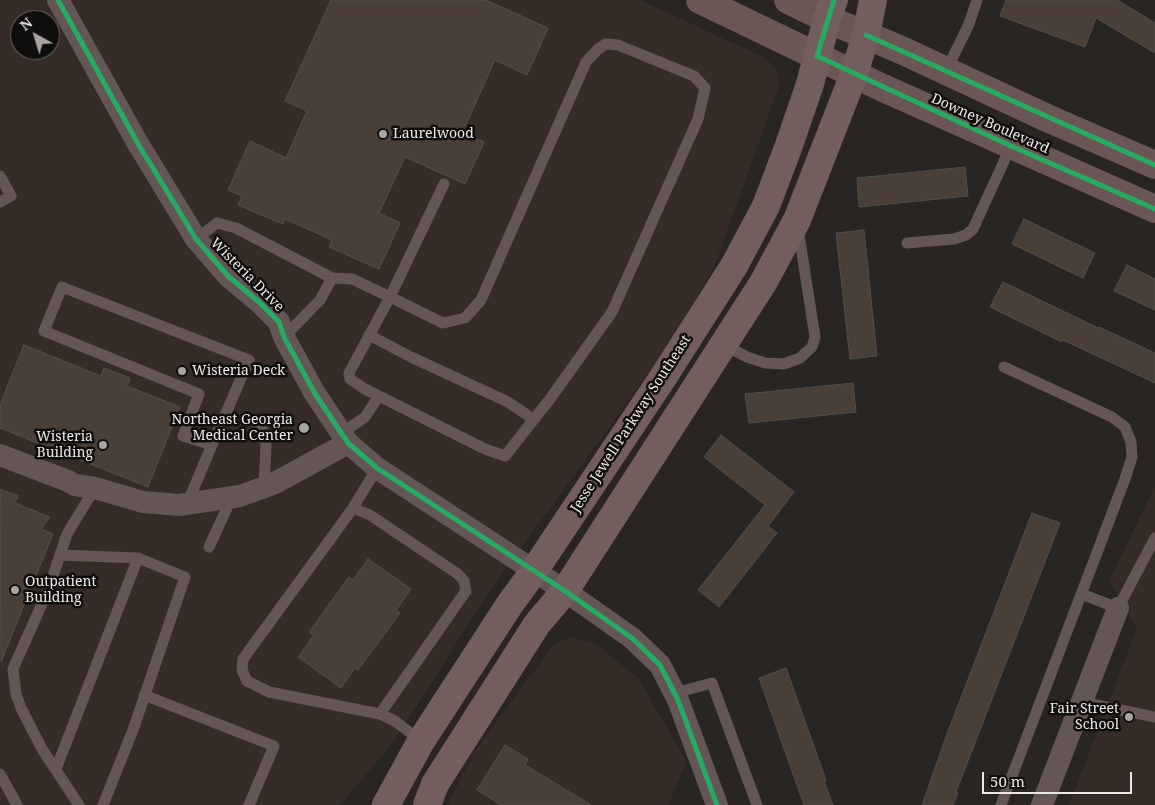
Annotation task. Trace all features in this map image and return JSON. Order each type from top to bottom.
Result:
[{"type":"main road","name":"Downey Boulevard","points":[[700,0],[854,74],[1155,209]]},
{"type":"main road","name":"Downey Boulevard","points":[[788,0],[830,10],[866,34],[1155,166]]},
{"type":"main road","points":[[427,805],[435,784],[537,624],[565,591],[763,283],[797,220],[854,74],[866,34],[872,0]]},
{"type":"main road","name":"Jesse Jewell Parkway Southeast","points":[[386,805],[421,741],[510,604],[664,376],[734,266],[766,206],[788,148],[810,84],[830,10]]},
{"type":"street","name":"Wisteria Drive","points":[[58,0],[137,142],[196,239],[228,276],[259,302],[278,322],[284,337],[314,392],[345,438],[377,468],[565,591],[632,638],[660,665],[675,693],[717,805]]},
{"type":"street","points":[[0,455],[75,485],[95,488],[143,502],[180,505],[232,497],[264,487],[345,438]]},
{"type":"street","points":[[1042,805],[1118,608]]},
{"type":"lane","points":[[946,71],[969,24],[977,0]]},
{"type":"lane","points":[[196,239],[217,223],[236,228],[332,278],[352,279],[390,297],[443,323],[465,318],[482,300],[586,62],[598,49],[606,44],[618,45],[694,76],[704,88],[698,119],[612,312],[550,399],[505,456],[379,396],[350,379],[349,373],[390,297],[444,184]]},
{"type":"lane","points":[[907,242],[954,238],[966,235],[973,229],[1012,146]]},
{"type":"lane","points":[[0,176],[11,196],[0,202]]},
{"type":"lane","points":[[724,345],[746,357],[764,363],[784,364],[800,358],[812,347],[815,337],[797,220]]},
{"type":"lane","points":[[284,337],[320,300],[332,278]]},
{"type":"lane","points":[[187,504],[249,360],[62,286],[44,332],[200,394],[183,436],[212,445]]},
{"type":"lane","points":[[369,334],[411,357],[508,402],[533,419]]},
{"type":"lane","points":[[1001,805],[1132,457],[1131,442],[1125,427],[1112,417],[1004,367]]},
{"type":"lane","points":[[345,438],[365,417],[379,396]]},
{"type":"lane","points":[[256,422],[262,427],[266,446],[264,487]]},
{"type":"lane","points":[[377,468],[353,508],[243,659],[242,670],[247,681],[269,692],[380,714],[395,721],[421,741]]},
{"type":"lane","points":[[79,805],[42,749],[21,708],[16,694],[13,669],[46,597],[67,534],[95,488]]},
{"type":"lane","points":[[209,547],[232,497]]},
{"type":"lane","points":[[353,508],[370,515],[458,574],[464,581],[466,591],[380,714]]},
{"type":"lane","points":[[1081,594],[1118,608],[1155,538]]},
{"type":"lane","points":[[60,555],[138,558],[185,577],[103,805]]},
{"type":"lane","points":[[56,769],[138,558]]},
{"type":"lane","points":[[675,693],[712,683],[758,805]]},
{"type":"lane","points":[[144,695],[274,746],[249,805]]},
{"type":"lane","points":[[1082,702],[1155,717]]},
{"type":"lane","points":[[0,774],[16,805]]},
{"type":"shaded area","name":"Northeast Georgia Medical Center","points":[[0,0],[640,0],[761,56],[776,67],[779,86],[715,265],[670,344],[491,589],[393,743],[340,805],[0,805]]},
{"type":"shaded area","name":"Fair Street School","points":[[1155,487],[1155,805],[1069,805],[1137,628],[1109,580]]},
{"type":"shaded area","points":[[571,637],[596,644],[639,679],[686,761],[669,805],[448,805],[474,752],[554,644]]},
{"type":"building","name":"Laurelwood","points":[[331,0],[486,0],[548,28],[527,75],[495,60],[462,133],[484,142],[465,184],[405,157],[379,213],[400,223],[379,269],[329,247],[332,240],[285,219],[283,224],[238,205],[242,196],[228,190],[250,141],[286,158],[307,111],[285,101]]},
{"type":"building","points":[[1006,0],[1117,0],[1155,23],[1155,53],[1096,18],[1085,47],[1000,16]]},
{"type":"building","points":[[965,167],[968,196],[859,207],[857,178]]},
{"type":"building","points":[[1024,219],[1095,253],[1083,278],[1012,244]]},
{"type":"building","points":[[864,230],[877,356],[850,359],[836,233]]},
{"type":"building","points":[[1127,265],[1155,279],[1155,310],[1114,291]]},
{"type":"building","points":[[1003,282],[1155,353],[1155,383],[1063,340],[1062,342],[990,307]]},
{"type":"building","name":"Wisteria Building","points":[[24,345],[101,376],[104,368],[130,378],[127,386],[180,407],[148,487],[0,428],[0,405]]},
{"type":"building","points":[[853,383],[856,412],[749,423],[745,394]]},
{"type":"building","points":[[721,435],[794,492],[768,526],[777,533],[719,607],[698,590],[765,505],[704,457]]},
{"type":"building","name":"Outpatient Building","points":[[0,489],[18,496],[15,503],[50,517],[41,529],[53,534],[1,662]]},
{"type":"building","points":[[1032,513],[1060,523],[956,792],[958,793],[953,805],[922,805],[947,734]]},
{"type":"building","points":[[368,559],[411,589],[396,610],[400,613],[358,670],[355,668],[341,688],[298,657],[314,635],[309,632],[349,577],[353,580]]},
{"type":"building","points":[[786,668],[833,805],[804,805],[759,678]]},
{"type":"building","points":[[505,745],[528,759],[525,765],[591,805],[501,805],[477,790]]},
{"type":"cycle path","points":[[58,0],[137,142],[196,239],[228,276],[279,322],[284,337],[314,392],[348,443],[377,468],[565,591],[632,638],[660,665],[678,700],[717,805]]},
{"type":"cycle path","points":[[834,0],[817,56],[1011,146],[1155,209]]},
{"type":"cycle path","points":[[866,35],[1155,165]]},
{"type":"place","name":"Laurelwood","points":[[383,134]]},
{"type":"place","name":"Wisteria Deck","points":[[182,371]]},
{"type":"place","name":"Northeast Georgia Medical Center","points":[[304,428]]},
{"type":"place","name":"Wisteria Building","points":[[103,445]]},
{"type":"place","name":"Outpatient Building","points":[[15,590]]},
{"type":"place","name":"Fair Street School","points":[[1129,717]]}]
